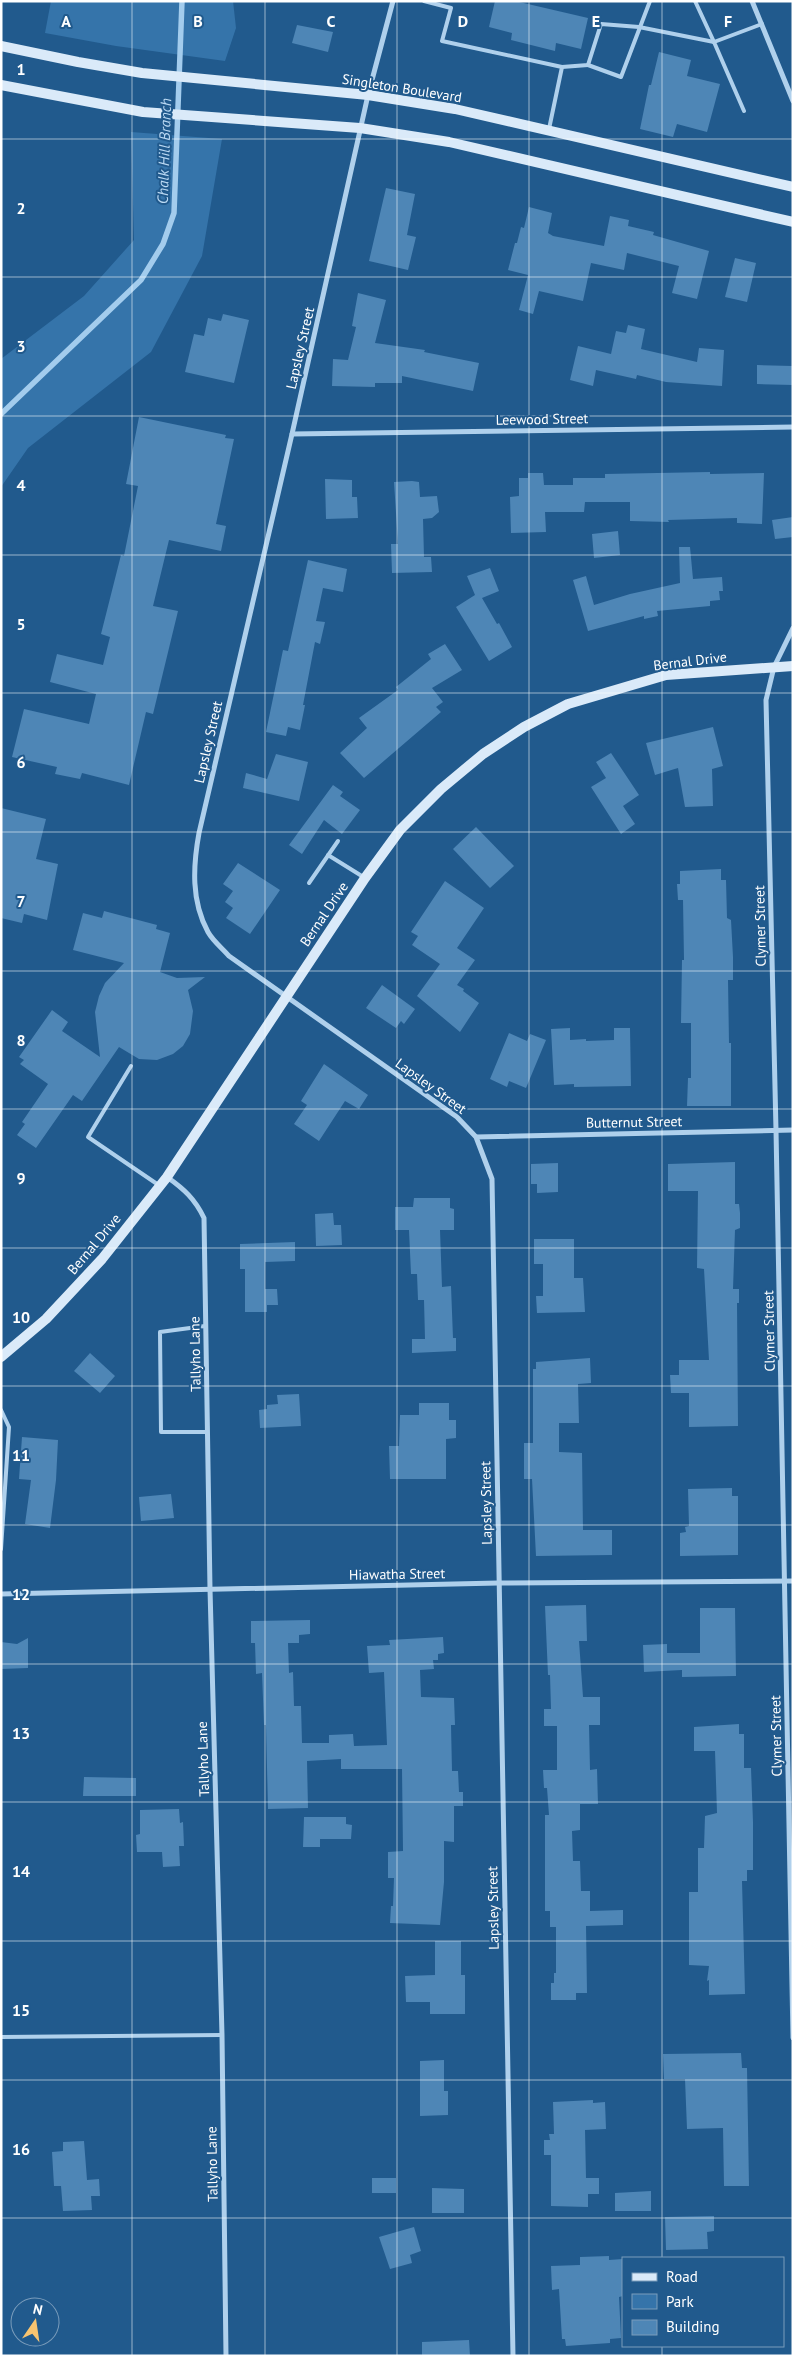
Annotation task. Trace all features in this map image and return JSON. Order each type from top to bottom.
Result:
[{"type":"main road","name":"Singleton Boulevard","points":[[1,46],[142,73],[368,95],[455,109],[793,187]]},
{"type":"main road","points":[[1,85],[143,112],[215,119],[360,128],[449,142],[793,222]]},
{"type":"main road","name":"Bernal Drive","points":[[1,1357],[52,1313],[102,1259],[167,1177],[365,878],[400,830],[441,789],[483,754],[533,722],[568,704],[666,676],[793,666]]},
{"type":"street","name":"Lapsley Street","points":[[393,1],[360,128],[292,434],[194,858],[194,883],[198,910],[208,933],[228,956],[456,1117],[476,1137],[492,1179],[513,2356]]},
{"type":"street","points":[[752,1],[793,101]]},
{"type":"street","name":"Leewood Street","points":[[292,434],[793,427]]},
{"type":"street","name":"Clymer Street","points":[[793,628],[774,667],[766,700],[793,2038]]},
{"type":"street","name":"Butternut Street","points":[[476,1137],[793,1130]]},
{"type":"street","name":"Tallyho Lane","points":[[167,1177],[185,1190],[196,1202],[204,1218],[210,1589],[222,2035],[226,2356]]},
{"type":"street","name":"Hiawatha Street","points":[[1,1594],[498,1583],[793,1581]]},
{"type":"lane","points":[[424,1],[451,8],[442,41],[562,67],[588,65],[621,77],[650,1]]},
{"type":"lane","points":[[695,1],[744,111]]},
{"type":"lane","points":[[588,65],[601,24],[639,27],[714,42],[762,24]]},
{"type":"lane","points":[[549,131],[562,67]]},
{"type":"lane","points":[[309,883],[338,841]]},
{"type":"lane","points":[[328,855],[365,878]]},
{"type":"lane","points":[[131,1066],[88,1137],[160,1186]]},
{"type":"lane","points":[[205,1326],[160,1332],[161,1432],[207,1432]]},
{"type":"lane","points":[[1,1410],[9,1427],[1,1549]]},
{"type":"lane","points":[[1,2037],[222,2035]]},
{"type":"green space","points":[[51,1],[233,1],[236,28],[225,61],[116,46],[45,33]]},
{"type":"green space","points":[[131,132],[222,139],[202,256],[151,352],[28,448],[1,487],[1,359],[84,296],[134,240]]},
{"type":"building","points":[[495,1],[515,1],[588,18],[581,49],[556,43],[555,51],[511,40],[512,33],[489,27]]},
{"type":"building","points":[[297,25],[333,32],[328,52],[292,43]]},
{"type":"building","points":[[659,52],[691,60],[687,76],[720,84],[707,132],[677,124],[673,137],[640,129],[649,85],[651,85]]},
{"type":"building","points":[[386,188],[415,194],[407,235],[416,237],[408,270],[369,261]]},
{"type":"building","points":[[529,207],[552,213],[548,233],[553,236],[604,246],[610,216],[629,220],[628,226],[654,232],[653,235],[709,251],[697,299],[672,293],[679,266],[627,253],[624,270],[591,263],[583,301],[539,291],[533,314],[519,310],[528,275],[508,270],[521,227],[524,228]]},
{"type":"building","points":[[735,258],[756,263],[747,302],[725,297]]},
{"type":"building","points":[[358,293],[386,300],[375,343],[425,350],[424,352],[479,363],[473,391],[402,376],[402,383],[375,383],[375,387],[332,386],[333,359],[348,360],[356,327],[352,326]]},
{"type":"building","points":[[223,314],[249,320],[234,383],[185,372],[194,334],[204,336],[208,318],[221,321]]},
{"type":"building","points":[[628,325],[645,329],[641,349],[697,362],[699,348],[724,350],[722,386],[666,382],[637,375],[636,379],[596,370],[593,386],[570,380],[578,346],[611,354],[616,331],[626,333]]},
{"type":"building","points":[[757,365],[793,366],[793,385],[757,384]]},
{"type":"building","points":[[139,417],[226,435],[225,438],[234,439],[216,524],[226,526],[221,551],[169,540],[153,606],[178,611],[153,714],[146,712],[129,785],[82,773],[80,779],[55,774],[57,767],[12,757],[24,709],[89,724],[96,694],[50,682],[57,654],[103,665],[110,637],[101,634],[121,555],[124,556],[138,486],[126,484]]},
{"type":"building","points":[[710,472],[710,474],[764,473],[762,524],[737,523],[737,518],[668,520],[669,522],[630,521],[630,502],[585,502],[584,512],[545,512],[546,532],[511,533],[510,497],[519,496],[519,478],[528,478],[528,473],[543,473],[544,485],[573,485],[573,478],[605,478],[605,474]]},
{"type":"building","points":[[325,479],[352,480],[352,497],[357,497],[358,518],[326,519]]},
{"type":"building","points":[[394,482],[419,482],[420,497],[437,496],[439,512],[432,518],[423,519],[424,557],[431,557],[432,572],[392,573],[391,544],[398,544]]},
{"type":"building","points":[[793,517],[793,537],[775,539],[772,520]]},
{"type":"building","points":[[618,531],[620,555],[594,558],[592,534]]},
{"type":"building","points":[[679,547],[690,547],[693,579],[722,577],[723,591],[719,591],[720,600],[710,601],[710,606],[657,611],[658,616],[644,619],[644,616],[588,631],[573,580],[586,576],[594,605],[630,594],[680,583]]},
{"type":"building","points":[[308,560],[347,569],[343,592],[323,588],[316,621],[325,622],[320,644],[315,642],[300,730],[288,727],[286,736],[266,732],[283,650],[288,651]]},
{"type":"building","points":[[490,568],[499,591],[482,598],[512,647],[489,661],[456,607],[475,595],[467,576]]},
{"type":"building","points":[[445,644],[462,670],[432,688],[443,702],[436,707],[441,712],[364,778],[340,753],[367,728],[359,718],[398,690],[396,687],[431,659],[428,654]]},
{"type":"building","points":[[713,727],[723,766],[712,769],[713,806],[685,807],[678,768],[655,775],[646,743]]},
{"type":"building","points":[[611,753],[639,795],[623,806],[635,824],[621,834],[591,787],[606,778],[596,762]]},
{"type":"building","points":[[276,754],[308,762],[299,801],[243,788],[246,773],[267,779]]},
{"type":"building","points":[[333,785],[343,792],[340,796],[360,810],[342,834],[324,820],[302,854],[289,845]]},
{"type":"building","points":[[1,808],[46,819],[36,859],[58,864],[47,920],[24,914],[22,923],[1,918]]},
{"type":"building","points":[[476,827],[514,866],[490,888],[453,849]]},
{"type":"building","points":[[238,863],[280,890],[250,934],[226,918],[233,908],[225,902],[233,891],[223,884]]},
{"type":"building","points":[[721,869],[721,880],[726,880],[727,918],[731,920],[733,957],[733,980],[728,980],[731,1106],[687,1106],[688,1078],[691,1078],[691,1023],[681,1023],[682,960],[684,960],[683,900],[678,900],[677,884],[680,884],[680,871]]},
{"type":"building","points":[[445,881],[484,908],[457,948],[475,960],[457,985],[479,1003],[460,1032],[417,996],[440,964],[412,945],[418,936],[411,932]]},
{"type":"building","points":[[104,911],[157,925],[156,929],[170,933],[160,972],[177,978],[205,977],[188,990],[193,1011],[190,1034],[183,1046],[173,1054],[157,1060],[139,1059],[119,1047],[82,1101],[73,1095],[36,1148],[17,1135],[25,1124],[22,1122],[48,1084],[20,1064],[24,1060],[19,1057],[52,1010],[68,1022],[62,1031],[100,1057],[95,1012],[99,996],[105,983],[124,963],[73,950],[83,913],[102,918]]},
{"type":"building","points":[[382,985],[415,1009],[404,1024],[401,1021],[396,1028],[366,1008]]},
{"type":"building","points":[[570,1028],[570,1040],[586,1039],[586,1041],[614,1040],[614,1028],[630,1028],[631,1086],[574,1087],[574,1084],[554,1085],[551,1029]]},
{"type":"building","points":[[509,1033],[527,1041],[530,1034],[546,1040],[526,1088],[509,1081],[507,1087],[490,1079]]},
{"type":"building","points":[[324,1064],[368,1095],[359,1109],[345,1101],[319,1141],[294,1124],[307,1105],[301,1101]]},
{"type":"building","points":[[735,1162],[735,1204],[739,1204],[740,1213],[740,1228],[735,1230],[733,1289],[739,1289],[739,1303],[737,1303],[738,1426],[689,1427],[689,1393],[671,1393],[670,1375],[679,1375],[679,1360],[709,1360],[704,1269],[697,1268],[698,1191],[668,1191],[668,1164]]},
{"type":"building","points":[[558,1163],[558,1192],[537,1193],[537,1184],[531,1184],[531,1164]]},
{"type":"building","points":[[414,1198],[450,1198],[450,1208],[454,1209],[454,1230],[440,1230],[442,1287],[451,1286],[453,1338],[456,1338],[456,1351],[412,1353],[412,1339],[425,1339],[424,1300],[418,1300],[417,1274],[411,1274],[409,1230],[395,1230],[395,1207],[413,1207]]},
{"type":"building","points":[[333,1213],[334,1225],[341,1225],[342,1245],[316,1246],[315,1214]]},
{"type":"building","points":[[534,1239],[574,1239],[574,1278],[583,1278],[585,1312],[537,1313],[536,1296],[543,1296],[543,1264],[534,1264]]},
{"type":"building","points":[[295,1242],[295,1261],[265,1262],[265,1289],[277,1289],[278,1305],[267,1305],[267,1312],[245,1312],[245,1269],[240,1269],[240,1244]]},
{"type":"building","points":[[90,1353],[115,1376],[100,1393],[74,1371]]},
{"type":"building","points":[[590,1358],[591,1383],[578,1384],[579,1423],[559,1423],[559,1452],[582,1453],[583,1530],[612,1530],[612,1555],[536,1556],[532,1479],[524,1479],[524,1443],[533,1443],[533,1369],[536,1369],[536,1362]]},
{"type":"building","points":[[299,1394],[301,1426],[260,1428],[259,1410],[267,1409],[267,1405],[278,1404],[277,1395]]},
{"type":"building","points":[[419,1403],[449,1403],[449,1420],[456,1420],[456,1438],[446,1439],[446,1479],[390,1479],[389,1446],[399,1446],[400,1415],[419,1415]]},
{"type":"building","points":[[22,1437],[58,1440],[56,1480],[50,1528],[25,1524],[31,1480],[19,1479]]},
{"type":"building","points":[[732,1488],[732,1496],[738,1496],[738,1555],[680,1556],[680,1533],[686,1532],[685,1527],[689,1526],[688,1489]]},
{"type":"building","points":[[171,1494],[174,1518],[141,1521],[139,1497]]},
{"type":"building","points":[[586,1605],[587,1641],[579,1641],[583,1697],[600,1697],[600,1725],[589,1725],[590,1770],[597,1769],[598,1804],[580,1804],[580,1830],[572,1831],[573,1861],[580,1861],[581,1891],[590,1891],[590,1911],[623,1910],[623,1925],[586,1926],[587,1993],[576,1993],[576,2000],[551,2000],[551,1983],[554,1983],[554,1973],[556,1973],[556,1927],[550,1927],[550,1911],[545,1911],[545,1815],[549,1815],[547,1788],[544,1788],[543,1770],[557,1770],[557,1726],[544,1726],[544,1709],[551,1709],[545,1606]]},
{"type":"building","points":[[700,1608],[735,1608],[736,1676],[682,1677],[682,1670],[644,1672],[643,1645],[667,1644],[667,1653],[700,1653]]},
{"type":"building","points":[[310,1620],[310,1634],[299,1635],[299,1643],[288,1643],[289,1673],[293,1672],[294,1706],[301,1706],[302,1743],[329,1743],[329,1735],[353,1734],[354,1746],[387,1745],[384,1672],[369,1673],[367,1646],[390,1645],[389,1640],[443,1637],[444,1653],[438,1654],[438,1660],[433,1660],[434,1669],[420,1670],[421,1697],[454,1698],[455,1725],[451,1725],[452,1771],[458,1771],[459,1792],[463,1792],[463,1806],[454,1806],[454,1842],[444,1841],[444,1882],[440,1925],[390,1923],[394,1878],[388,1878],[388,1852],[403,1851],[402,1769],[341,1769],[341,1759],[307,1761],[308,1808],[268,1809],[266,1725],[264,1725],[262,1673],[256,1674],[255,1643],[251,1643],[251,1621]]},
{"type":"building","points":[[28,1638],[28,1668],[1,1669],[1,1642],[17,1644]]},
{"type":"building","points":[[739,1724],[739,1734],[744,1734],[744,1768],[751,1768],[753,1822],[753,1870],[747,1870],[747,1881],[742,1881],[745,1994],[709,1995],[709,1980],[707,1981],[709,1966],[689,1965],[689,1892],[698,1892],[698,1848],[704,1848],[705,1816],[717,1813],[715,1751],[694,1751],[694,1727]]},
{"type":"building","points":[[84,1777],[136,1778],[136,1796],[83,1796]]},
{"type":"building","points":[[179,1809],[180,1823],[183,1822],[184,1846],[179,1846],[180,1866],[163,1867],[162,1852],[137,1852],[136,1835],[140,1834],[140,1810]]},
{"type":"building","points":[[304,1817],[346,1817],[346,1824],[352,1825],[351,1839],[320,1839],[320,1847],[303,1847]]},
{"type":"building","points":[[435,1941],[461,1941],[461,1975],[465,1975],[465,2014],[430,2014],[430,2002],[406,2002],[405,1976],[435,1975]]},
{"type":"building","points":[[741,2053],[742,2068],[747,2068],[749,2186],[724,2186],[723,2128],[687,2129],[685,2079],[664,2079],[663,2054]]},
{"type":"building","points":[[444,2060],[444,2091],[448,2091],[448,2115],[420,2116],[420,2061]]},
{"type":"building","points":[[593,2100],[593,2103],[605,2102],[606,2129],[585,2130],[586,2178],[599,2178],[599,2194],[588,2194],[588,2207],[551,2206],[551,2155],[544,2155],[544,2140],[550,2140],[549,2134],[554,2134],[553,2102]]},
{"type":"building","points":[[84,2141],[87,2180],[99,2179],[100,2196],[91,2196],[92,2210],[63,2211],[61,2186],[54,2186],[52,2152],[63,2151],[63,2142]]},
{"type":"building","points":[[372,2178],[396,2178],[396,2193],[372,2193]]},
{"type":"building","points":[[432,2188],[464,2189],[464,2213],[432,2213]]},
{"type":"building","points":[[651,2191],[651,2211],[615,2211],[615,2193]]},
{"type":"building","points":[[714,2216],[714,2231],[707,2232],[708,2249],[666,2250],[665,2217]]},
{"type":"building","points":[[414,2227],[421,2251],[410,2255],[412,2263],[390,2269],[379,2237]]},
{"type":"building","points":[[609,2256],[609,2260],[622,2259],[622,2296],[619,2297],[621,2338],[610,2339],[610,2343],[566,2346],[565,2339],[562,2339],[559,2289],[552,2290],[551,2266],[580,2265],[580,2257]]},
{"type":"building","points":[[469,2340],[470,2356],[422,2356],[422,2342]]},
{"type":"waterway","name":"Chalk Hill Branch","points":[[1,414],[141,280],[163,244],[174,213],[182,1]]}]
